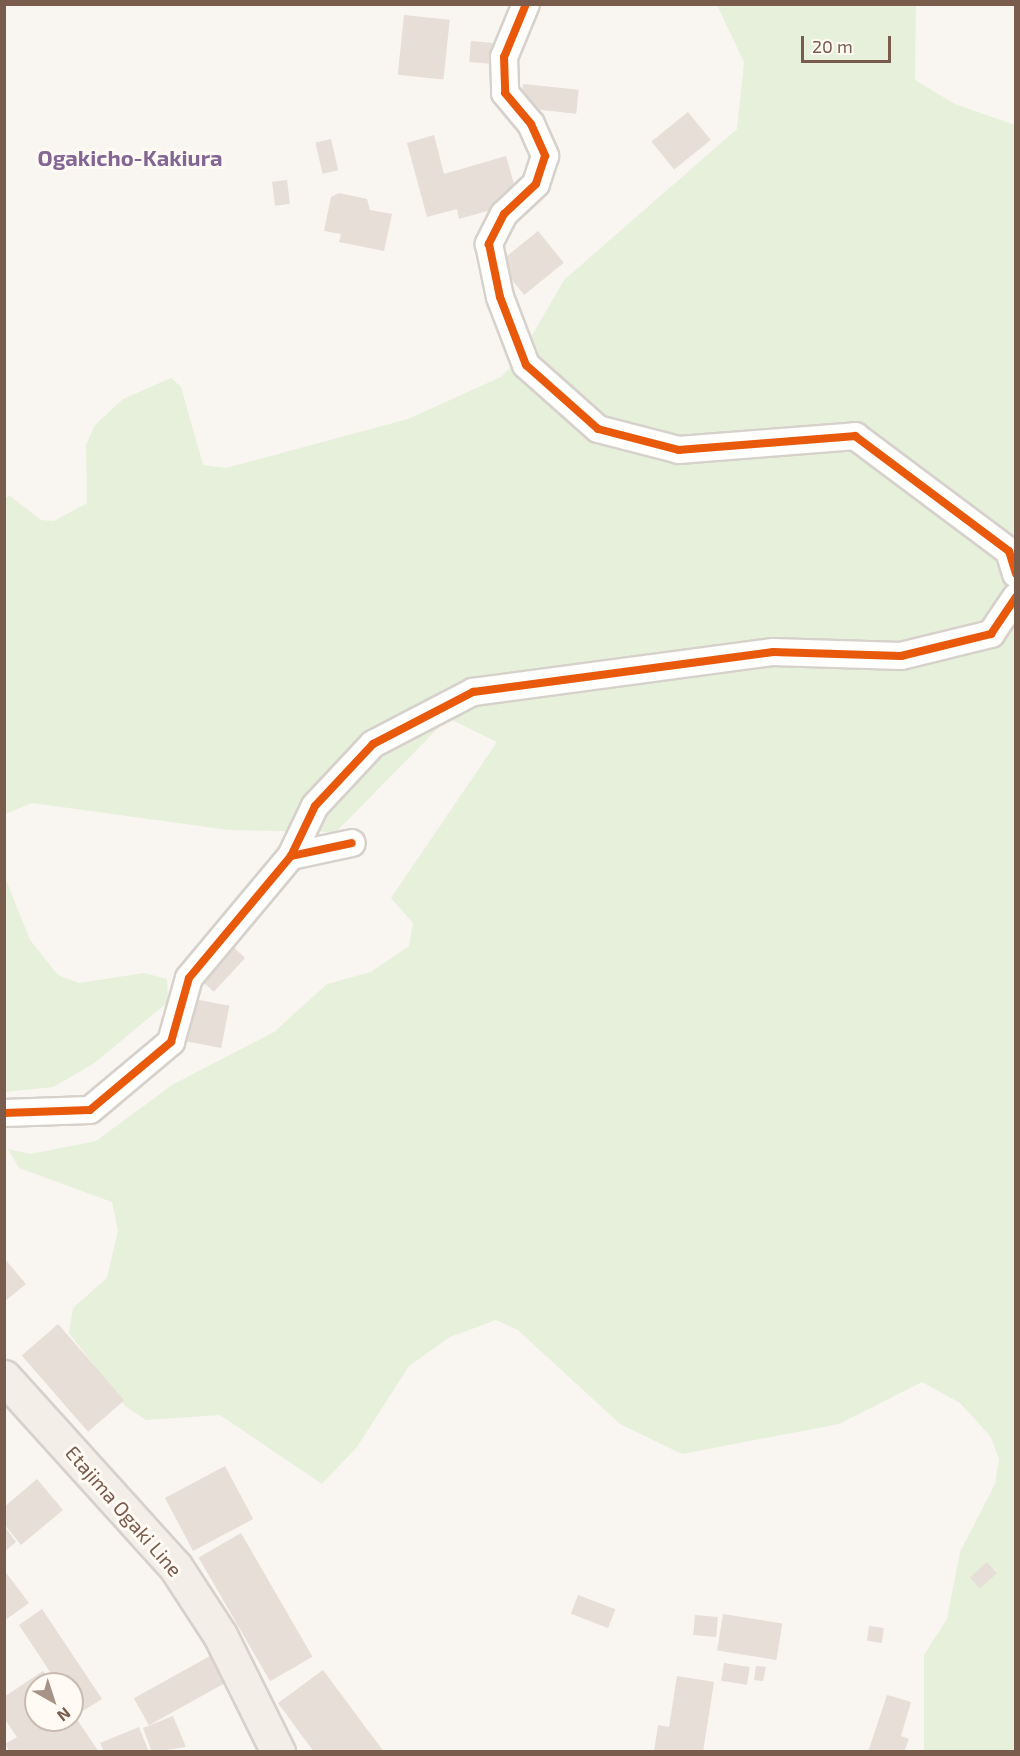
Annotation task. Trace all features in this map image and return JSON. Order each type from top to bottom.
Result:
[{"type":"main road","name":"Etajima Ogaki Line","points":[[4,1377],[175,1566],[236,1664],[278,1752]]},
{"type":"street","points":[[526,4],[504,57],[505,93],[531,124],[545,156],[536,184],[504,214],[489,244],[500,297],[526,365],[598,429],[679,450],[855,436],[1013,557]]},
{"type":"street","points":[[4,1113],[90,1110],[171,1042],[189,978],[291,856],[315,806],[373,744],[472,692],[773,652],[901,656],[991,634],[1016,597]]},
{"type":"street","points":[[291,856],[352,843]]},
{"type":"green space","points":[[717,5],[916,5],[915,80],[955,104],[1015,125],[1015,1751],[924,1751],[924,1655],[947,1619],[960,1552],[995,1484],[999,1459],[991,1437],[960,1403],[922,1382],[839,1424],[682,1454],[620,1424],[518,1330],[496,1320],[450,1337],[409,1366],[357,1447],[322,1484],[220,1415],[146,1420],[126,1407],[69,1333],[73,1308],[107,1278],[118,1230],[112,1202],[19,1168],[8,1149],[30,1154],[96,1141],[172,1085],[274,1032],[327,984],[371,972],[409,946],[413,923],[391,898],[497,742],[448,718],[336,832],[229,830],[32,803],[5,814],[5,498],[10,496],[41,520],[54,521],[87,503],[86,445],[95,425],[123,399],[171,378],[181,387],[203,465],[226,468],[408,419],[501,377],[518,360],[564,280],[737,129],[744,62]]},
{"type":"green space","points":[[4,875],[30,940],[58,975],[79,983],[144,973],[167,979],[168,1002],[93,1064],[53,1087],[5,1092]]},
{"type":"building","points":[[404,15],[450,20],[443,79],[398,75]]},
{"type":"building","points":[[471,41],[493,43],[491,64],[469,62]]},
{"type":"building","points":[[523,84],[579,90],[576,114],[520,108]]},
{"type":"building","points":[[688,112],[711,140],[674,170],[651,142]]},
{"type":"building","points":[[434,135],[444,174],[506,156],[519,202],[459,219],[457,209],[427,217],[407,143]]},
{"type":"building","points":[[331,139],[338,170],[323,174],[315,143]]},
{"type":"building","points":[[287,180],[290,204],[275,206],[272,182]]},
{"type":"building","points":[[339,193],[367,199],[370,210],[392,214],[384,251],[339,242],[341,234],[324,231],[331,197]]},
{"type":"building","points":[[538,231],[564,263],[524,295],[498,263]]},
{"type":"building","points":[[229,943],[245,958],[214,992],[198,977]]},
{"type":"building","points":[[194,999],[229,1006],[221,1048],[186,1041]]},
{"type":"building","points":[[4,1258],[26,1284],[4,1302]]},
{"type":"building","points":[[58,1324],[124,1400],[88,1432],[22,1355]]},
{"type":"building","points":[[225,1466],[253,1519],[193,1551],[165,1498]]},
{"type":"building","points":[[37,1479],[63,1510],[21,1545],[4,1524],[4,1507]]},
{"type":"building","points":[[5,1527],[16,1542],[5,1551]]},
{"type":"building","points":[[241,1533],[312,1657],[270,1681],[199,1558]]},
{"type":"building","points":[[987,1562],[997,1573],[980,1589],[970,1577]]},
{"type":"building","points":[[4,1570],[29,1603],[4,1621]]},
{"type":"building","points":[[578,1595],[615,1609],[608,1628],[571,1614]]},
{"type":"building","points":[[42,1609],[84,1672],[50,1672],[19,1625]]},
{"type":"building","points":[[723,1614],[782,1623],[776,1660],[717,1651]]},
{"type":"building","points":[[695,1615],[718,1617],[716,1637],[693,1635]]},
{"type":"building","points":[[869,1626],[884,1628],[882,1643],[867,1641]]},
{"type":"building","points":[[210,1656],[225,1683],[149,1725],[134,1698]]},
{"type":"building","points":[[724,1663],[750,1667],[747,1685],[721,1681]]},
{"type":"building","points":[[756,1666],[766,1667],[763,1681],[754,1680]]},
{"type":"building","points":[[323,1670],[384,1752],[314,1752],[278,1703]]},
{"type":"building","points":[[84,1672],[102,1699],[84,1710]]},
{"type":"building","points":[[677,1676],[714,1682],[703,1752],[654,1752],[658,1725],[669,1727]]},
{"type":"building","points":[[24,1684],[24,1732],[84,1732],[84,1730],[99,1752],[10,1752],[5,1744],[17,1737],[4,1718],[4,1697]]},
{"type":"building","points":[[887,1695],[911,1702],[901,1736],[909,1739],[904,1752],[868,1752]]},
{"type":"building","points":[[173,1716],[186,1747],[152,1752],[143,1728]]},
{"type":"building","points":[[139,1727],[149,1752],[104,1752],[100,1743]]},
{"type":"cycle path","points":[[526,4],[504,57],[505,93],[531,124],[545,156],[536,184],[504,214],[489,244],[500,297],[526,365],[598,429],[679,450],[855,436],[1009,551],[1016,574]]},
{"type":"cycle path","points":[[291,856],[315,806],[373,744],[473,692],[773,652],[901,656],[991,634],[1016,597]]},
{"type":"cycle path","points":[[4,1113],[90,1110],[171,1042],[189,978],[291,856],[352,843]]},
{"type":"district","name":"Ogakicho-Kakiura","points":[[130,158]]}]
